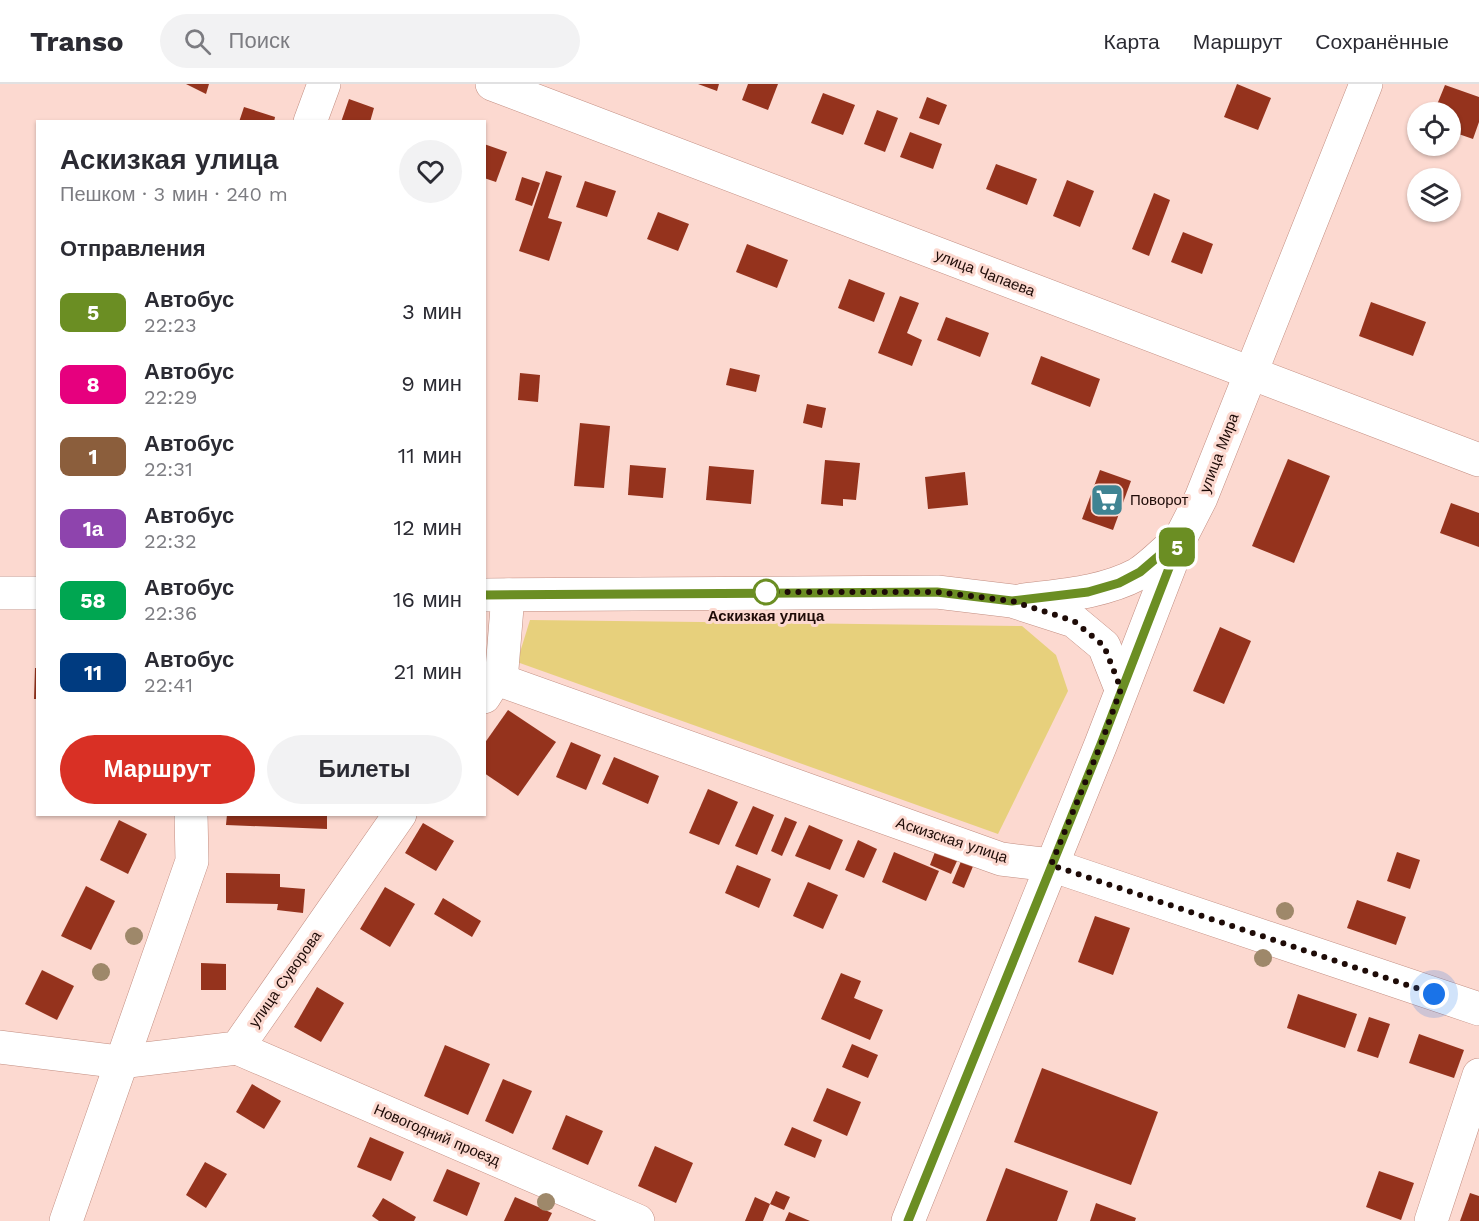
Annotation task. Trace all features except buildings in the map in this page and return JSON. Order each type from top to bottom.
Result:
[{"type":"street","points":[[311,120],[324,84]]},
{"type":"street","name":"улица Чапаева","points":[[492,84],[1479,460]]},
{"type":"street","name":"улица Мира","points":[[908,1221],[1101,744],[1181,537],[1201,498],[1366,84]]},
{"type":"street","points":[[1012,601],[1088,592],[1119,583],[1140,572],[1181,537]]},
{"type":"street","points":[[491,688],[502,669],[496,595],[937,592],[1012,601],[1074,621],[1104,646],[1121,689]]},
{"type":"street","points":[[0,593],[36,594]]},
{"type":"street","name":"Аскизская улица","points":[[491,688],[1001,859],[1051,865],[1479,1009]]},
{"type":"street","points":[[66,1221],[192,861],[191,816]]},
{"type":"street","name":"улица Суворова","points":[[237,1048],[399,816]]},
{"type":"street","points":[[0,1047],[120,1062],[237,1048]]},
{"type":"street","name":"Новогодний проезд","points":[[237,1048],[638,1221]]},
{"type":"street","points":[[1431,1221],[1479,1076]]},
{"type":"shaded area","points":[[530,620],[1022,626],[1056,655],[1068,691],[998,834],[517,662]]},
{"type":"bus line","name":"5","points":[[486,595],[937,592],[1012,601],[1088,592],[1119,583],[1140,572],[1181,537],[1101,744],[908,1221]]},
{"type":"place","name":"Поворот","points":[[1107,500]]},
{"type":"place","name":"Аскизкая улица","points":[[766,592]]},
{"type":"route","points":[[766,592],[937,592],[1012,601],[1074,621],[1104,646],[1121,689],[1051,865],[1434,994]]}]
